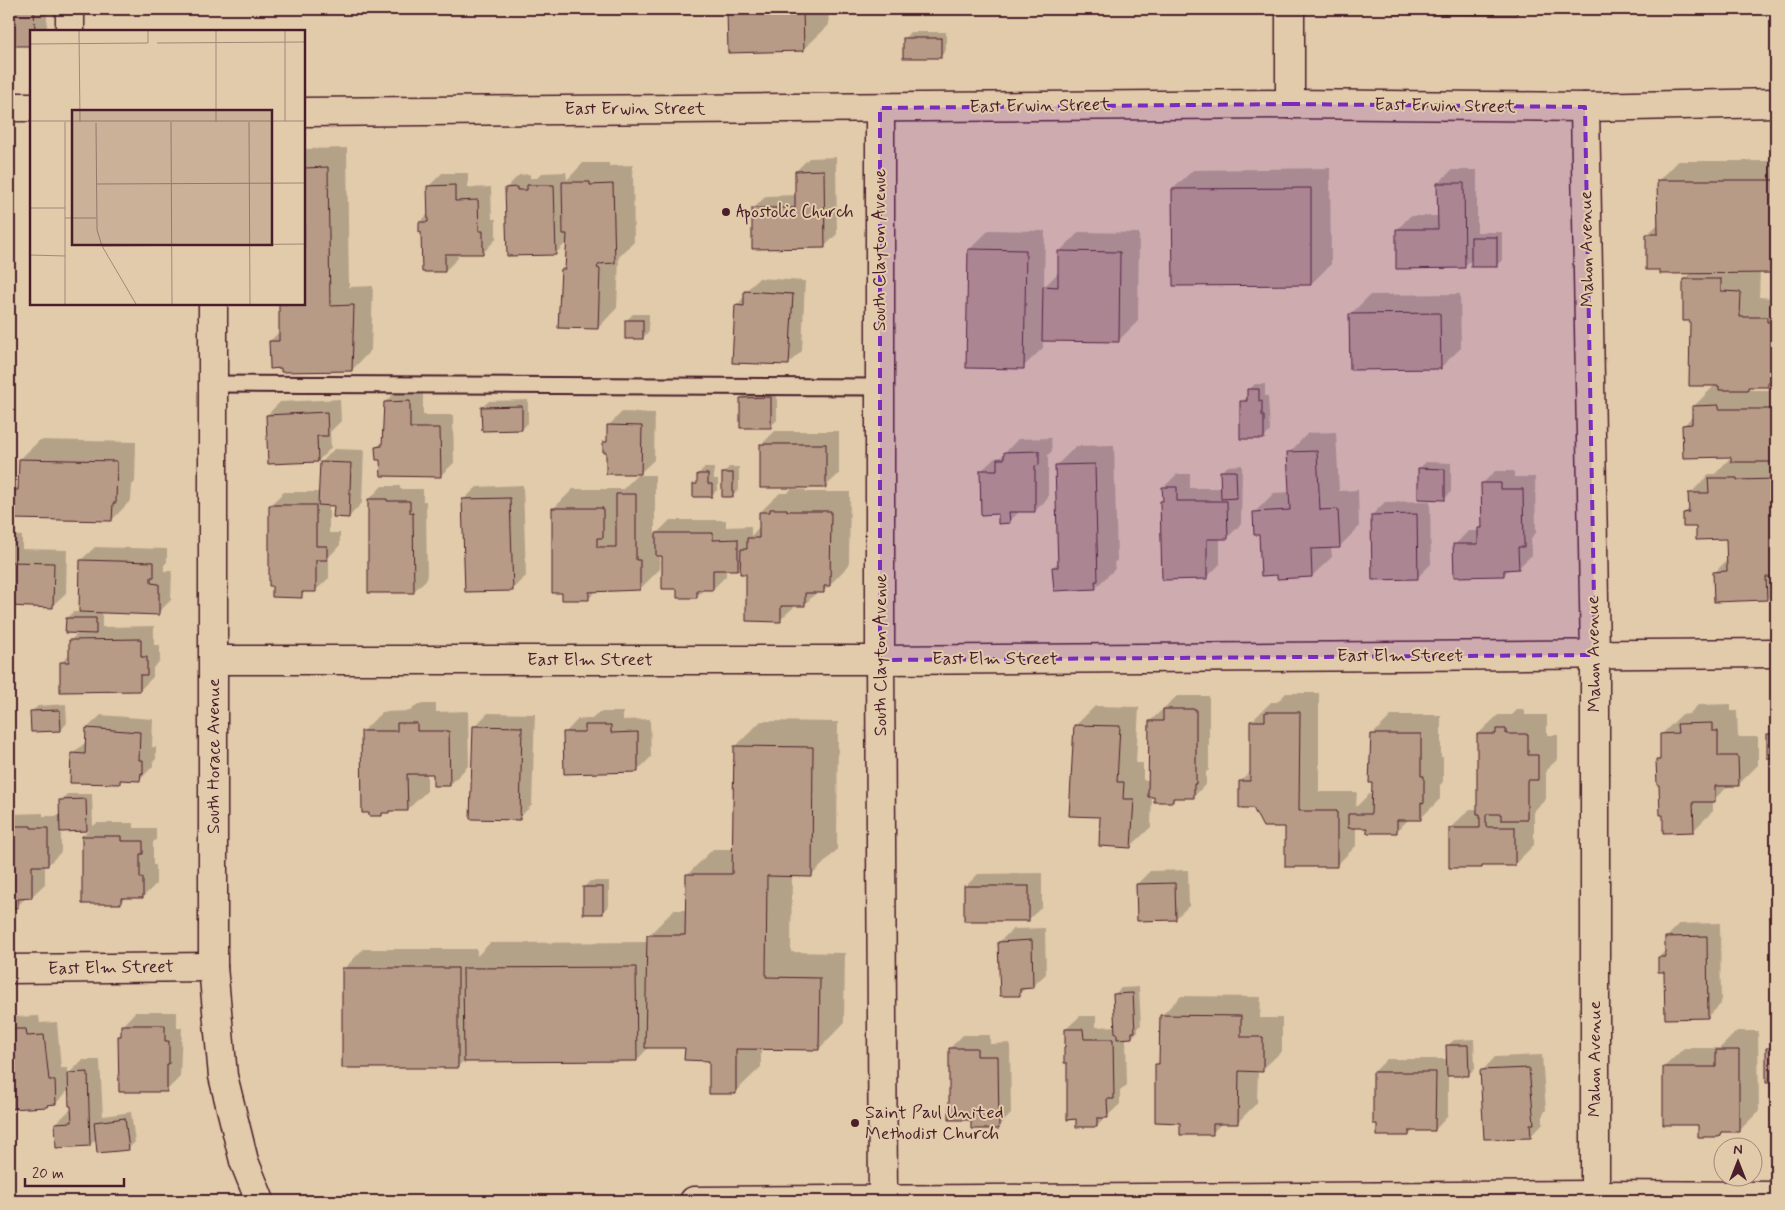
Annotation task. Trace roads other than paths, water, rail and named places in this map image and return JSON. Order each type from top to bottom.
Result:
[{"type":"street","points":[[70,9],[70,30]]},
{"type":"street","points":[[1290,9],[1290,104]]},
{"type":"street","name":"East Erwin Street","points":[[305,112],[1290,104],[1585,107],[1776,103]]},
{"type":"street","points":[[9,107],[30,107]]},
{"type":"street","name":"Mahon Avenue","points":[[1585,107],[1595,654],[1595,1198]]},
{"type":"street","name":"South Clayton Avenue","points":[[880,108],[880,660],[883,1200]]},
{"type":"street","name":"South Horace Avenue","points":[[213,305],[213,967],[223,1076],[244,1161],[260,1201]]},
{"type":"street","name":"East Elm Street","points":[[214,660],[880,660],[1776,653]]},
{"type":"street","name":"East Elm Street","points":[[9,969],[213,967]]},
{"type":"street","points":[[694,1201],[1776,1196]]},
{"type":"lane","points":[[213,384],[880,387]]},
{"type":"place","name":"Apostolic Church","points":[[726,212]]},
{"type":"place","name":"Saint Paul United Methodist Church","points":[[855,1123]]}]
